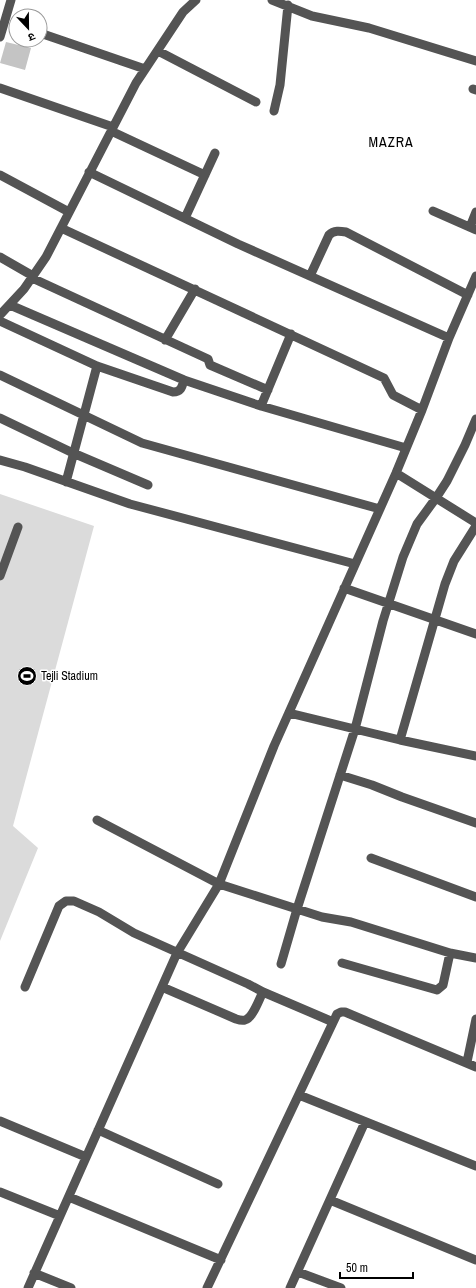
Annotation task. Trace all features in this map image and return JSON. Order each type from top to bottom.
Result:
[{"type":"street","points":[[0,37],[11,0]]},
{"type":"street","points":[[0,315],[24,289],[46,257],[136,83],[183,12],[196,0]]},
{"type":"street","points":[[272,0],[288,5],[312,16],[369,28],[476,61]]},
{"type":"street","points":[[274,111],[280,85],[288,5]]},
{"type":"street","points":[[48,36],[145,70]]},
{"type":"street","points":[[158,50],[256,102]]},
{"type":"street","points":[[0,88],[112,129],[205,175]]},
{"type":"street","points":[[185,218],[216,153]]},
{"type":"street","points":[[89,172],[238,244],[449,338]]},
{"type":"street","points":[[0,175],[69,212]]},
{"type":"street","points":[[433,211],[473,229],[476,212]]},
{"type":"street","points":[[61,228],[384,378],[393,395],[422,410]]},
{"type":"street","points":[[310,276],[329,235],[331,232],[338,231],[346,232],[468,295]]},
{"type":"street","points":[[0,257],[32,277],[208,359],[210,364],[268,390]]},
{"type":"street","points":[[28,1288],[177,953],[219,884],[274,746],[396,473],[449,338],[476,276]]},
{"type":"street","points":[[165,340],[195,289]]},
{"type":"street","points":[[10,305],[184,380],[261,406],[406,448]]},
{"type":"street","points":[[0,321],[97,366],[173,392],[178,392],[181,390],[184,380]]},
{"type":"street","points":[[261,406],[291,334]]},
{"type":"street","points":[[66,482],[97,366]]},
{"type":"street","points":[[0,375],[142,443],[380,509]]},
{"type":"street","points":[[0,418],[73,453],[148,485]]},
{"type":"street","points":[[281,964],[297,909],[355,729],[403,557],[417,524],[447,481],[476,419]]},
{"type":"street","points":[[0,460],[130,504],[355,564]]},
{"type":"street","points":[[396,473],[476,524],[454,561],[445,584],[400,740]]},
{"type":"street","points":[[0,576],[18,527]]},
{"type":"street","points":[[344,588],[476,634]]},
{"type":"street","points":[[289,713],[400,740],[476,756]]},
{"type":"street","points":[[340,775],[372,785],[476,823]]},
{"type":"street","points":[[97,820],[219,884],[322,917],[351,922],[450,953],[476,958]]},
{"type":"street","points":[[371,858],[476,896]]},
{"type":"street","points":[[25,987],[60,906],[66,901],[74,901],[99,912],[134,933],[333,1022]]},
{"type":"street","points":[[342,963],[437,990],[443,985],[450,953]]},
{"type":"street","points":[[162,987],[243,1021],[247,1020],[251,1016],[263,992]]},
{"type":"street","points":[[207,1288],[337,1014],[345,1012],[476,1067]]},
{"type":"street","points":[[467,1062],[476,1019]]},
{"type":"street","points":[[298,1095],[476,1166]]},
{"type":"street","points":[[0,1121],[86,1157]]},
{"type":"street","points":[[290,1288],[365,1122]]},
{"type":"street","points":[[98,1130],[218,1184]]},
{"type":"street","points":[[0,1192],[60,1216]]},
{"type":"street","points":[[69,1197],[220,1260]]},
{"type":"street","points":[[330,1200],[476,1260]]},
{"type":"street","points":[[298,1272],[341,1288]]},
{"type":"street","points":[[34,1273],[70,1288]]},
{"type":"shaded area","name":"Tejli Stadium","points":[[0,494],[94,526],[13,826],[38,848],[0,941]]},
{"type":"building","points":[[6,42],[8,42],[8,48],[31,48],[25,70],[0,63]]},
{"type":"place","name":"Tejli Stadium","points":[[27,676]]},
{"type":"district","name":"MAZRA","points":[[391,142]]}]
